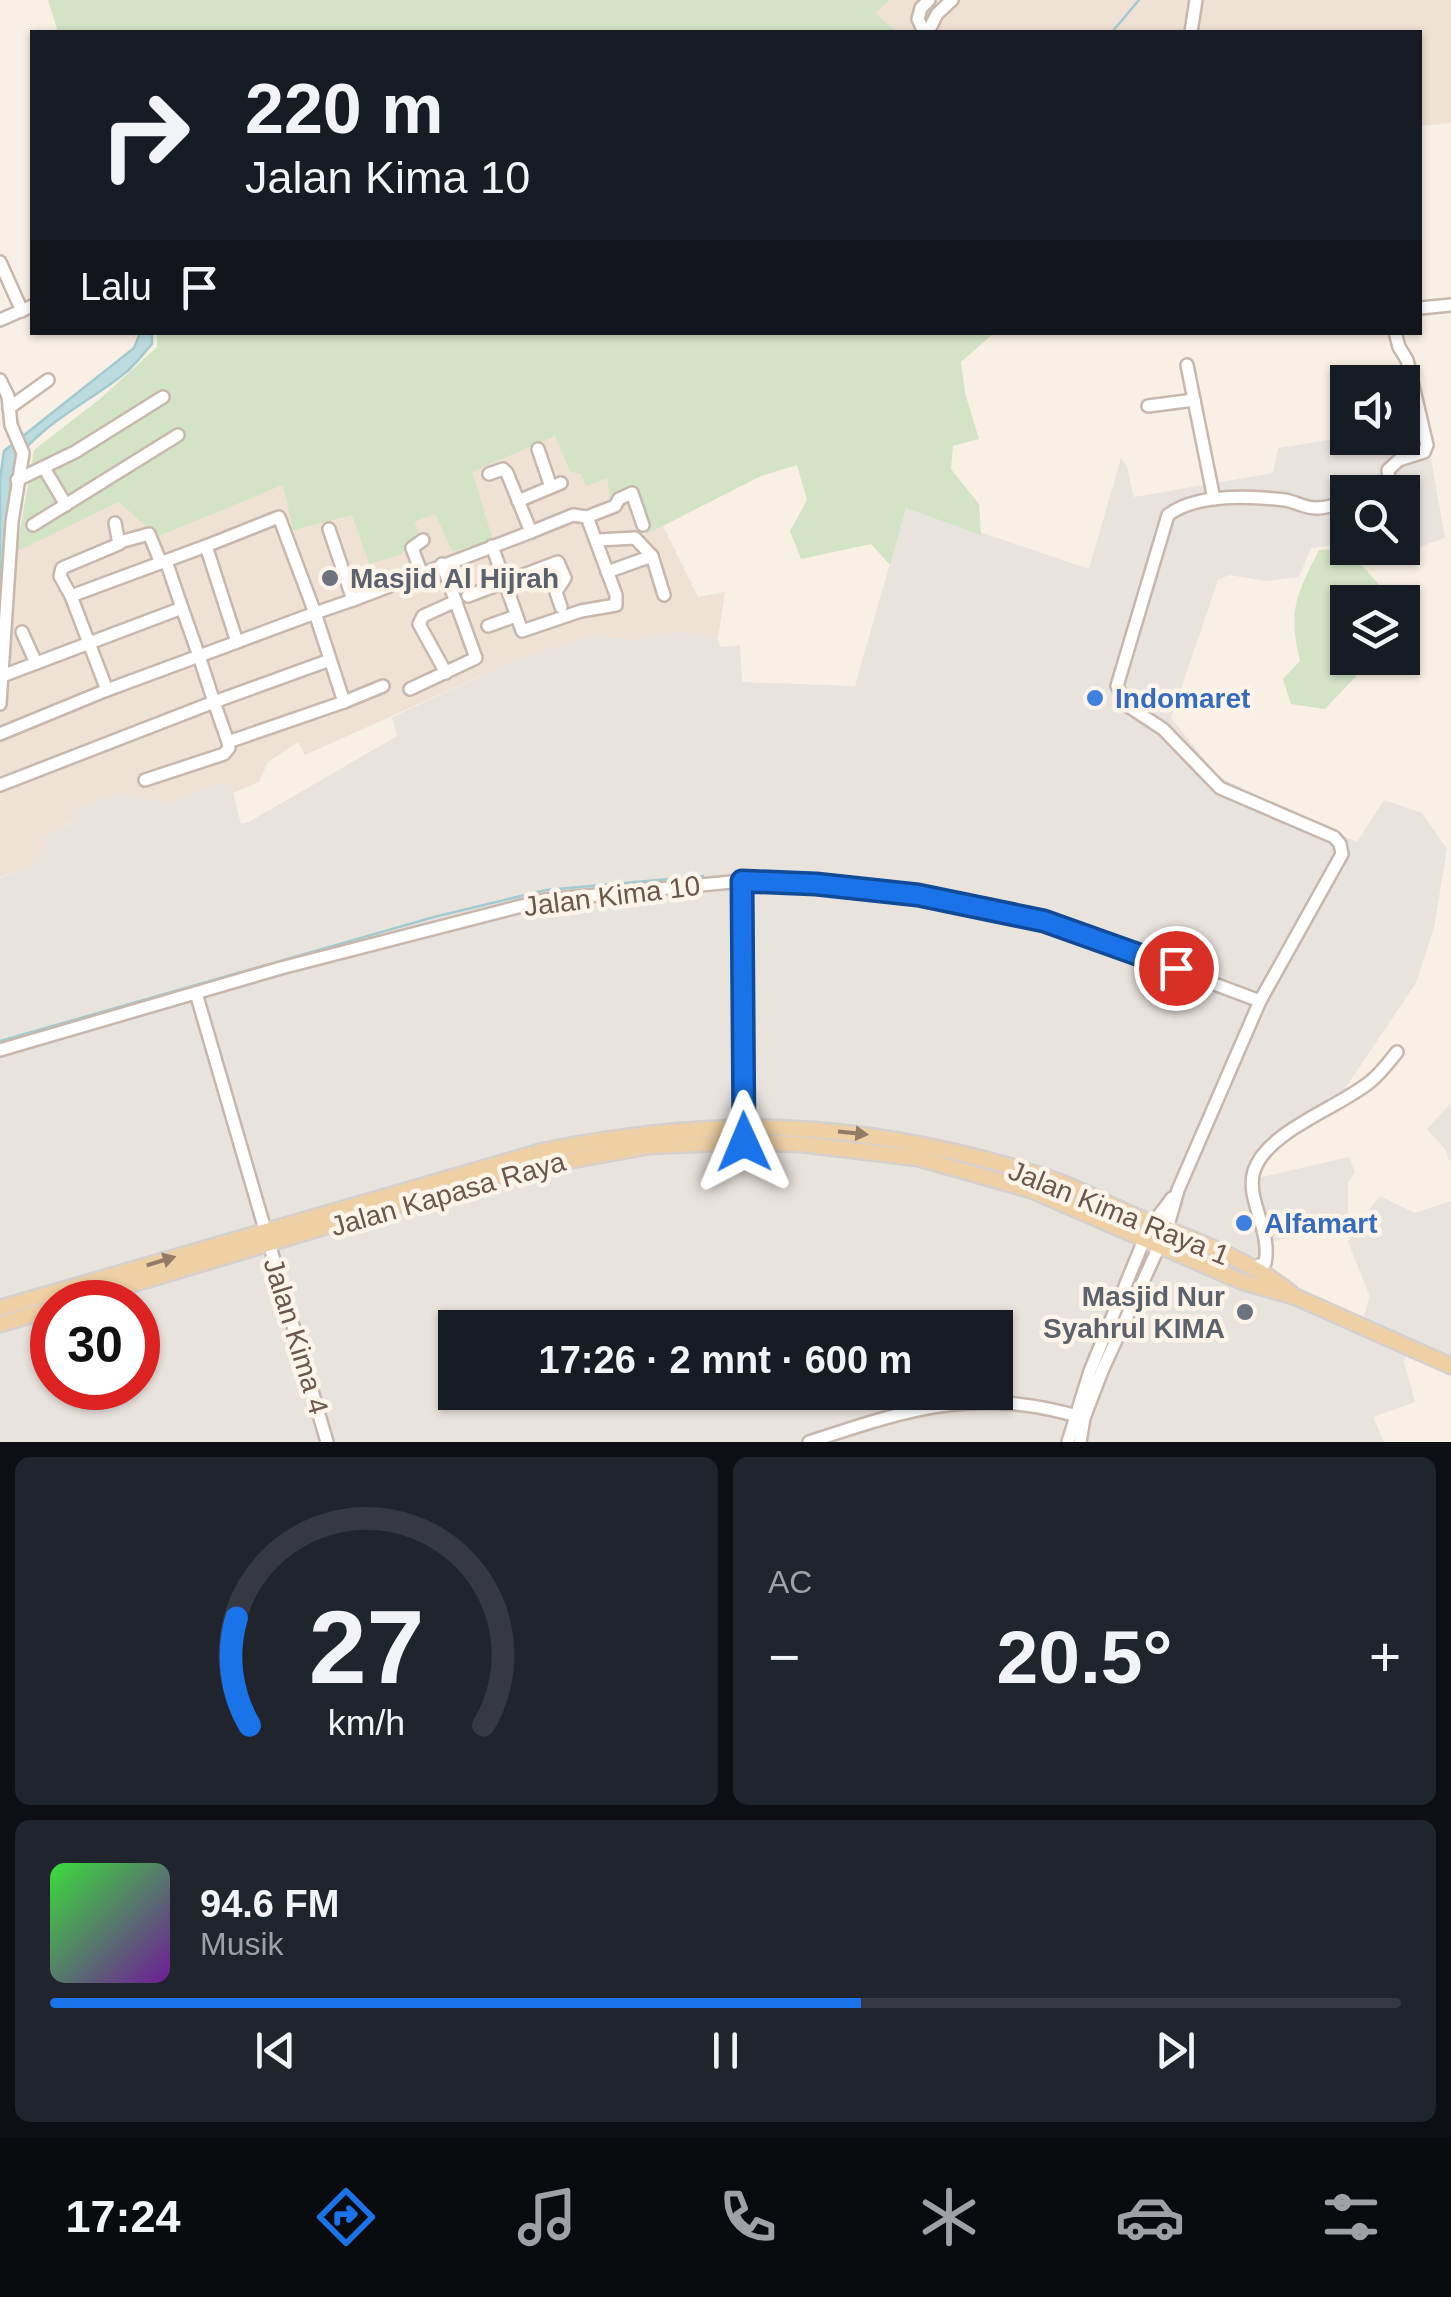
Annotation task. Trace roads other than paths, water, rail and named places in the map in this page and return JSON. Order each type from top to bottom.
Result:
[{"type":"main road","name":"Jalan Kima Raya 1","points":[[743,1134],[794,1127],[889,1136],[1034,1173],[1259,1266],[1296,1297]]},
{"type":"main road","name":"Jalan Kapasa Raya","points":[[140,1280],[266,1238],[527,1168],[743,1134],[918,1158],[1031,1190],[1242,1282],[1296,1297],[1451,1366]]},
{"type":"main road","points":[[0,1308],[266,1238]]},
{"type":"main road","points":[[0,1324],[30,1315]]},
{"type":"street","points":[[925,30],[918,19],[929,0]]},
{"type":"street","points":[[927,30],[952,0]]},
{"type":"street","points":[[1191,30],[1196,0]]},
{"type":"street","points":[[0,262],[28,309],[0,320]]},
{"type":"street","points":[[1422,308],[1451,305]]},
{"type":"street","points":[[1388,475],[1388,470],[1400,460],[1424,452],[1428,445],[1407,360],[1396,335]]},
{"type":"street","points":[[1187,365],[1214,500]]},
{"type":"street","points":[[0,380],[8,396],[10,425],[23,452],[17,480],[0,704]]},
{"type":"street","points":[[9,408],[48,380]]},
{"type":"street","points":[[17,480],[75,452],[163,397]]},
{"type":"street","points":[[1148,406],[1194,400]]},
{"type":"street","points":[[33,525],[178,435]]},
{"type":"street","points":[[518,501],[556,485],[538,449]]},
{"type":"street","points":[[44,468],[66,506]]},
{"type":"street","points":[[489,474],[505,470],[531,532]]},
{"type":"street","points":[[0,734],[573,515],[587,517],[615,506],[618,499],[632,493],[644,525]]},
{"type":"street","points":[[1068,1442],[1260,1001],[1342,854],[1334,837],[1220,788],[1163,729],[1128,706],[1117,686],[1168,515],[1214,500],[1291,501],[1306,508],[1330,506]]},
{"type":"street","points":[[71,596],[279,517],[344,702]]},
{"type":"street","points":[[492,546],[520,628],[525,631],[581,611],[614,607],[616,595],[587,517]]},
{"type":"street","points":[[115,522],[120,542]]},
{"type":"street","points":[[329,529],[353,600]]},
{"type":"street","points":[[108,690],[60,576],[62,568],[120,542],[149,534],[182,608],[229,748],[224,754],[145,780]]},
{"type":"street","points":[[598,540],[636,538],[652,556],[664,596]]},
{"type":"street","points":[[421,572],[412,548],[424,540]]},
{"type":"street","points":[[206,546],[238,642]]},
{"type":"street","points":[[607,572],[652,556]]},
{"type":"street","points":[[446,672],[420,624],[423,616],[560,563],[565,578],[556,592],[561,608]]},
{"type":"street","points":[[410,688],[473,660],[476,654],[462,598],[442,564]]},
{"type":"street","points":[[2,676],[182,608]]},
{"type":"street","points":[[488,626],[516,616]]},
{"type":"street","points":[[22,632],[36,663]]},
{"type":"street","points":[[0,785],[330,660]]},
{"type":"street","points":[[228,742],[383,686]]},
{"type":"street","points":[[742,881],[743,1134]]},
{"type":"street","name":"Jalan Kima 10","points":[[0,1050],[196,993],[556,898],[742,881],[918,895],[1044,921],[1260,1001]]},
{"type":"street","points":[[196,993],[266,1238]]},
{"type":"street","points":[[1259,1266],[1267,1235],[1252,1178],[1260,1158],[1320,1112],[1369,1084],[1397,1052]]},
{"type":"street","name":"Jalan Kima 4","points":[[266,1238],[327,1442]]},
{"type":"street","points":[[809,1442],[960,1401],[1016,1403],[1079,1417]]},
{"type":"street","points":[[1079,1417],[1080,1442]]},
{"type":"water","points":[[139,335],[152,335],[152,344],[132,366],[51,425],[14,464],[0,617],[0,480],[4,451],[134,348]]},
{"type":"waterway","points":[[1114,30],[1139,0]]},
{"type":"waterway","points":[[0,1041],[434,917],[546,890],[703,876]]},
{"type":"place","name":"Masjid Al Hijrah","points":[[330,578]]},
{"type":"place","name":"Indomaret","points":[[1095,698]]},
{"type":"place","name":"Alfamart","points":[[1244,1223]]},
{"type":"place","name":"Masjid Nur Syahrul KIMA","points":[[1245,1312]]}]
